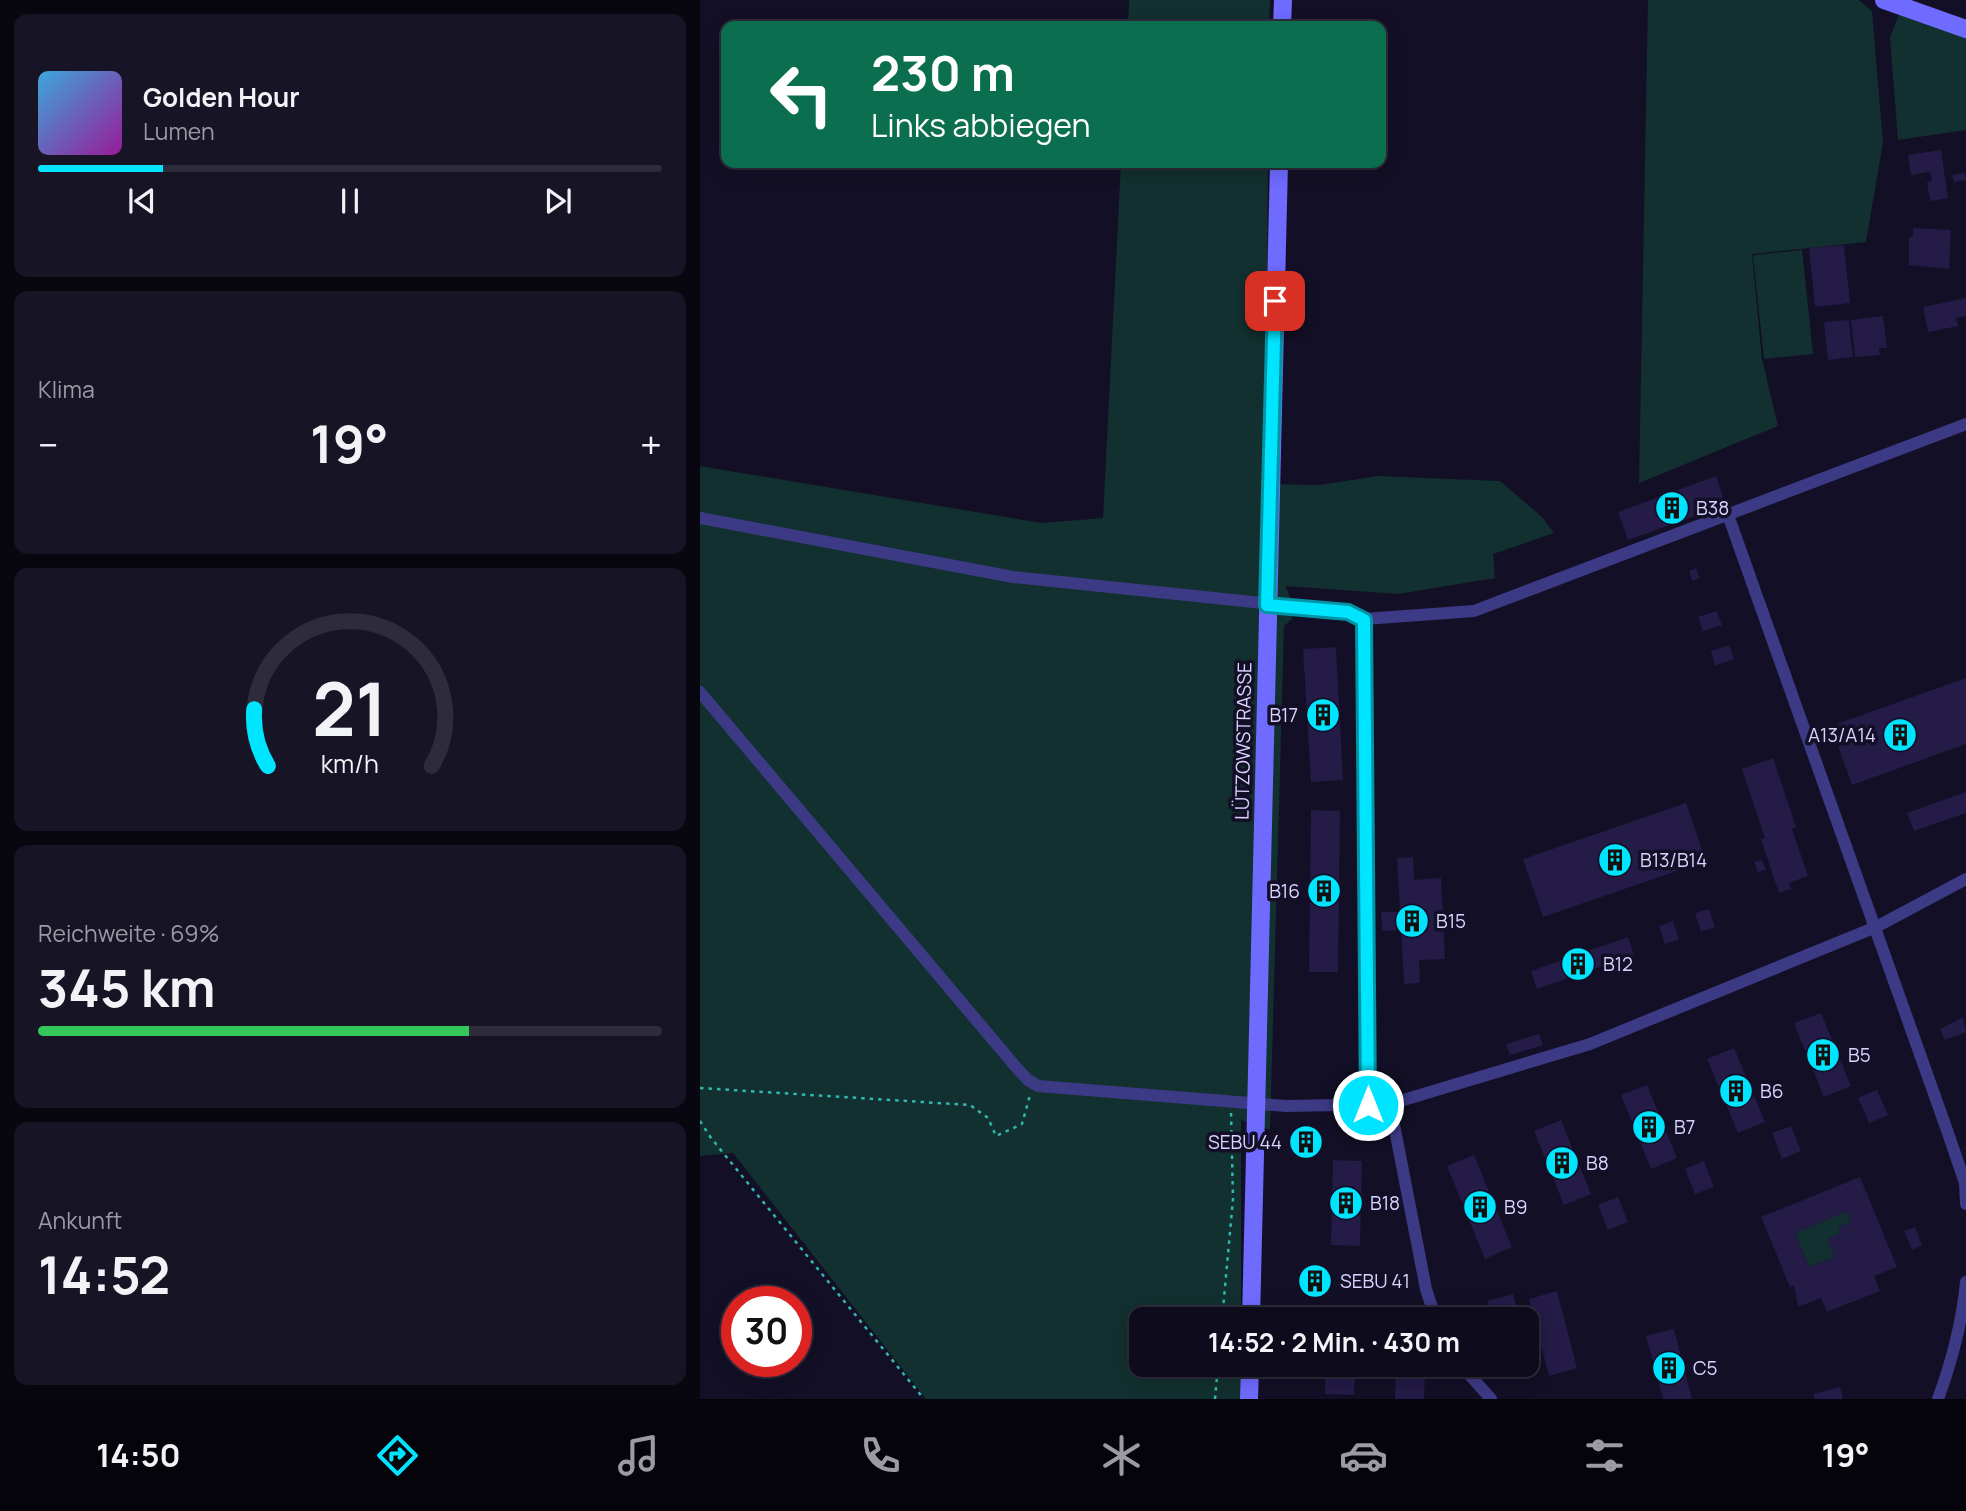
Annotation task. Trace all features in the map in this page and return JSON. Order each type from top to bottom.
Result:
[{"type":"street","points":[[1282,21],[1283,0]]},
{"type":"street","points":[[1884,0],[1966,29]]},
{"type":"street","name":"LÜTZOWSTRASSE","points":[[1251,1307],[1279,168]]},
{"type":"street","points":[[700,518],[1013,577],[1348,612],[1364,620],[1474,611],[1966,424]]},
{"type":"street","points":[[1728,514],[1948,1133],[1965,1183],[1966,1204]]},
{"type":"street","points":[[1364,620],[1368,1105]]},
{"type":"street","points":[[700,692],[1015,1066],[1038,1086],[1258,1105],[1390,1104],[1590,1044],[1876,927],[1966,879]]},
{"type":"street","points":[[1390,1104],[1432,1307]]},
{"type":"street","points":[[1938,1399],[1958,1333],[1966,1282]]},
{"type":"street","points":[[1249,1399],[1250,1377]]},
{"type":"street","points":[[1472,1377],[1491,1399]]},
{"type":"path","points":[[700,1088],[970,1105],[988,1118],[996,1136],[1022,1124],[1027,1099],[1038,1086]]},
{"type":"path","points":[[1223,1307],[1233,1199],[1231,1103]]},
{"type":"path","points":[[700,1121],[711,1138],[924,1399]]},
{"type":"path","points":[[1215,1399],[1217,1377]]},
{"type":"green space","points":[[1129,0],[1270,0],[1269,21],[1128,21]]},
{"type":"green space","points":[[1648,0],[1859,0],[1872,11],[1883,142],[1866,242],[1752,254],[1762,359],[1778,426],[1639,483]]},
{"type":"green space","points":[[1899,14],[1966,38],[1966,130],[1898,140],[1890,38]]},
{"type":"green space","points":[[1121,168],[1268,168],[1265,484],[1319,485],[1378,476],[1500,481],[1542,517],[1554,533],[1493,554],[1495,578],[1398,594],[1285,586],[1291,602],[1292,619],[1284,626],[1270,1130],[1241,1120],[1241,1307],[1129,1307],[1129,1377],[1241,1377],[1240,1399],[926,1399],[733,1153],[700,1156],[700,466],[1042,523],[1103,518]]},
{"type":"green space","points":[[1802,250],[1813,354],[1764,359],[1753,255]]},
{"type":"green space","points":[[1847,1211],[1851,1222],[1838,1228],[1841,1233],[1828,1239],[1835,1257],[1809,1267],[1795,1233]]},
{"type":"building","points":[[1941,150],[1948,198],[1930,201],[1927,182],[1932,181],[1930,172],[1911,175],[1908,155]]},
{"type":"building","points":[[1965,173],[1966,180],[1954,182],[1952,175]]},
{"type":"building","points":[[1913,228],[1951,230],[1949,269],[1909,265],[1909,237],[1913,237]]},
{"type":"building","points":[[1844,245],[1850,303],[1815,307],[1809,248]]},
{"type":"building","points":[[1966,298],[1966,316],[1956,318],[1958,326],[1928,332],[1923,307]]},
{"type":"building","points":[[1883,316],[1887,348],[1879,348],[1880,355],[1855,357],[1851,320]]},
{"type":"building","points":[[1849,320],[1853,357],[1828,360],[1824,322]]},
{"type":"building","name":"B38","points":[[1716,476],[1726,505],[1628,540],[1618,512]]},
{"type":"building","points":[[1696,568],[1700,578],[1692,581],[1689,571]]},
{"type":"building","points":[[1717,611],[1722,625],[1703,631],[1698,617]]},
{"type":"building","points":[[1729,645],[1734,659],[1715,666],[1711,651]]},
{"type":"building","name":"B17","points":[[1336,647],[1343,780],[1311,782],[1303,649]]},
{"type":"building","name":"A13/A14","points":[[1966,678],[1966,744],[1852,785],[1831,726]]},
{"type":"building","points":[[1773,758],[1796,827],[1792,829],[1808,876],[1789,883],[1791,889],[1779,893],[1761,839],[1765,838],[1742,769]]},
{"type":"building","points":[[1966,792],[1966,813],[1914,831],[1907,813]]},
{"type":"building","name":"B13/B14","points":[[1686,803],[1706,861],[1543,917],[1523,859]]},
{"type":"building","name":"B16","points":[[1311,810],[1340,811],[1338,972],[1309,972]]},
{"type":"building","name":"B15","points":[[1413,857],[1414,880],[1441,878],[1445,959],[1419,960],[1420,983],[1404,984],[1401,930],[1382,931],[1381,912],[1400,912],[1397,858]]},
{"type":"building","points":[[1762,860],[1766,870],[1758,872],[1754,862]]},
{"type":"building","points":[[1709,909],[1715,927],[1701,932],[1695,913]]},
{"type":"building","points":[[1673,921],[1679,940],[1665,944],[1659,926]]},
{"type":"building","name":"B12","points":[[1628,937],[1634,955],[1537,989],[1531,971]]},
{"type":"building","name":"B5","points":[[1821,1013],[1851,1086],[1824,1097],[1794,1023]]},
{"type":"building","points":[[1963,1017],[1966,1032],[1945,1040],[1940,1029]]},
{"type":"building","points":[[1539,1034],[1543,1045],[1510,1055],[1506,1044]]},
{"type":"building","name":"B6","points":[[1734,1048],[1765,1122],[1738,1133],[1707,1059]]},
{"type":"building","name":"B7","points":[[1647,1085],[1677,1158],[1651,1169],[1621,1095]]},
{"type":"building","points":[[1877,1090],[1888,1115],[1869,1123],[1858,1098]]},
{"type":"building","name":"B8","points":[[1561,1120],[1591,1194],[1564,1205],[1534,1131]]},
{"type":"building","points":[[1791,1126],[1801,1151],[1782,1159],[1772,1133]]},
{"type":"building","name":"SEBU 44","points":[[1293,1131],[1319,1132],[1319,1153],[1292,1152]]},
{"type":"building","name":"B9","points":[[1474,1155],[1512,1247],[1485,1259],[1447,1166]]},
{"type":"building","name":"B18","points":[[1333,1160],[1362,1161],[1360,1246],[1331,1245]]},
{"type":"building","points":[[1704,1161],[1714,1187],[1695,1194],[1685,1169]]},
{"type":"building","points":[[1860,1177],[1897,1267],[1874,1276],[1880,1291],[1827,1312],[1821,1298],[1798,1307],[1794,1285],[1790,1287],[1761,1217]],"holes":[[[1847,1211],[1851,1222],[1838,1227],[1841,1233],[1827,1239],[1835,1257],[1809,1267],[1795,1233]]]},
{"type":"building","points":[[1618,1197],[1628,1222],[1608,1230],[1598,1205]]},
{"type":"building","points":[[1915,1227],[1922,1245],[1912,1250],[1904,1231]]},
{"type":"building","name":"SEBU 41","points":[[1305,1268],[1325,1268],[1325,1295],[1305,1295]]},
{"type":"building","points":[[1557,1291],[1577,1368],[1549,1376],[1539,1338],[1539,1307],[1531,1307],[1529,1299]]},
{"type":"building","points":[[1513,1294],[1516,1307],[1489,1307],[1487,1301]]},
{"type":"building","name":"C5","points":[[1674,1329],[1692,1399],[1663,1399],[1646,1336]]},
{"type":"building","points":[[1326,1377],[1355,1377],[1354,1395],[1325,1394]]},
{"type":"building","points":[[1396,1377],[1425,1377],[1424,1399],[1395,1399]]},
{"type":"building","points":[[1840,1387],[1843,1399],[1815,1399],[1813,1394]]},
{"type":"place","name":"B38","points":[[1672,508]]},
{"type":"place","name":"B17","points":[[1323,715]]},
{"type":"place","name":"A13/A14","points":[[1900,735]]},
{"type":"place","name":"B13/B14","points":[[1615,860]]},
{"type":"place","name":"B16","points":[[1324,891]]},
{"type":"place","name":"B15","points":[[1412,921]]},
{"type":"place","name":"B12","points":[[1578,964]]},
{"type":"place","name":"B5","points":[[1823,1055]]},
{"type":"place","name":"B6","points":[[1736,1091]]},
{"type":"place","name":"B7","points":[[1649,1127]]},
{"type":"place","name":"SEBU 44","points":[[1306,1142]]},
{"type":"place","name":"B8","points":[[1562,1163]]},
{"type":"place","name":"B18","points":[[1346,1203]]},
{"type":"place","name":"B9","points":[[1480,1207]]},
{"type":"place","name":"SEBU 41","points":[[1315,1281]]},
{"type":"place","name":"C5","points":[[1669,1368]]},
{"type":"route","points":[[1275,301],[1267,605],[1348,612],[1364,620],[1368,1105]]}]
